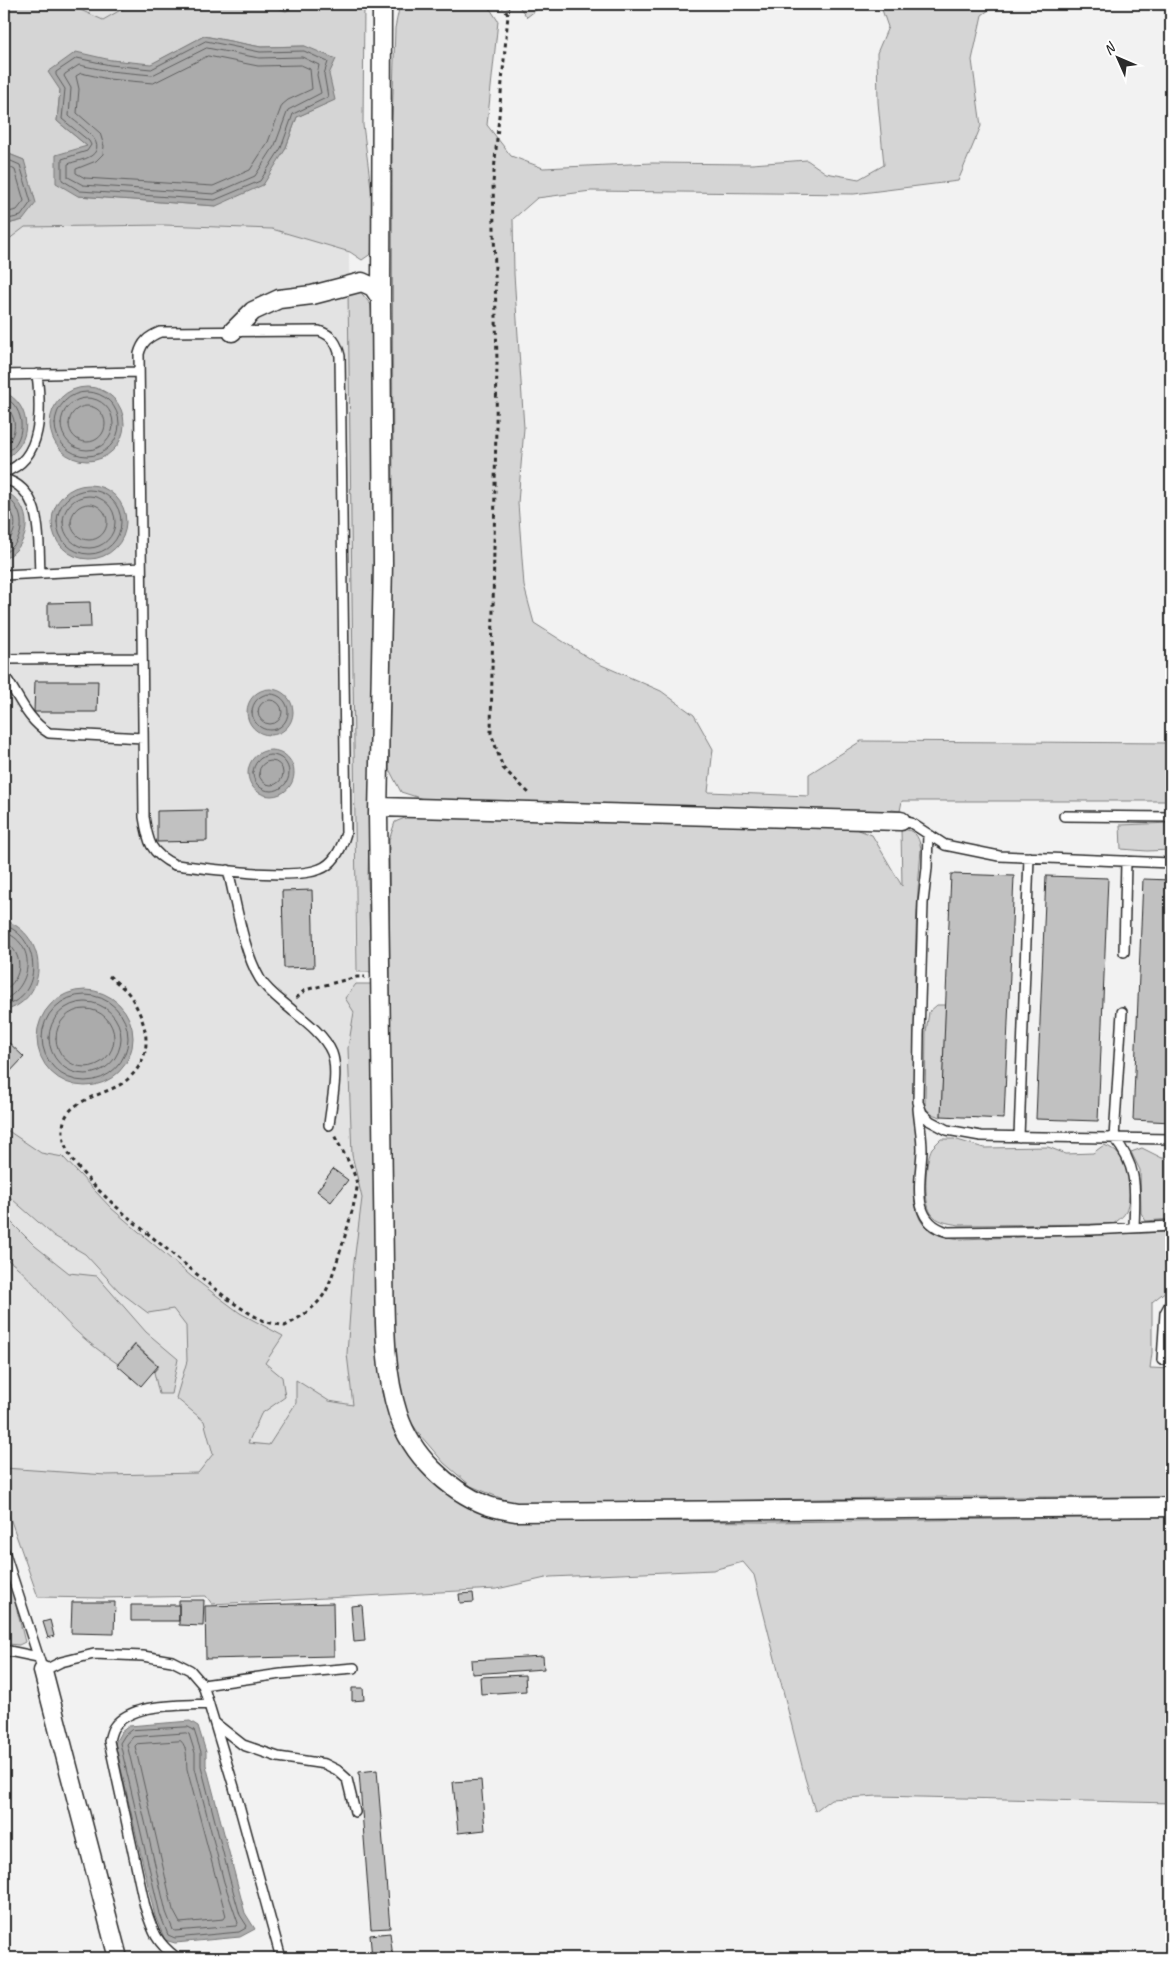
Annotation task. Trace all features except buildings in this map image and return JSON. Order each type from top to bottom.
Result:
[{"type":"street","points":[[382,4],[381,299],[383,563],[378,807],[386,1333],[391,1388],[398,1416],[412,1442],[428,1464],[463,1494],[488,1506],[516,1512],[1171,1507]]},
{"type":"street","points":[[232,332],[253,311],[279,299],[312,295],[362,282],[374,287],[381,299]]},
{"type":"street","points":[[378,807],[549,810],[901,821]]},
{"type":"street","points":[[40,1664],[118,1958]]},
{"type":"lane","points":[[319,331],[329,334],[338,346],[340,356],[346,833],[342,846],[333,859],[322,869],[298,873],[228,870],[175,865],[162,859],[151,848],[144,817],[139,354],[141,345],[149,336],[160,332],[232,332],[319,331]]},
{"type":"lane","points":[[4,375],[139,372]]},
{"type":"lane","points":[[4,472],[20,463],[31,450],[40,400],[38,374]]},
{"type":"lane","points":[[4,479],[22,490],[32,502],[37,516],[40,573]]},
{"type":"lane","points":[[4,575],[141,568]]},
{"type":"lane","points":[[4,659],[142,658]]},
{"type":"lane","points":[[4,675],[14,689],[26,713],[37,726],[49,733],[143,738]]},
{"type":"lane","points":[[1064,816],[1112,818],[1171,817]]},
{"type":"lane","points":[[901,821],[911,824],[945,845],[999,856],[1171,863]]},
{"type":"lane","points":[[928,834],[923,903],[918,1102],[922,1148],[918,1194],[930,1224],[939,1230],[948,1232],[1171,1226]]},
{"type":"lane","points":[[1019,1137],[1029,857]]},
{"type":"lane","points":[[1124,952],[1126,861]]},
{"type":"lane","points":[[228,870],[248,952],[260,979],[272,994],[321,1036],[332,1053],[335,1075],[329,1125]]},
{"type":"lane","points":[[1122,1012],[1114,1138],[1126,1152],[1136,1183],[1134,1228]]},
{"type":"lane","points":[[918,1102],[922,1113],[930,1121],[947,1130],[981,1136],[1171,1139]]},
{"type":"lane","points":[[1162,1360],[1165,1313],[1171,1302]]},
{"type":"lane","points":[[4,1550],[40,1664]]},
{"type":"lane","points":[[4,1650],[40,1664],[61,1662],[94,1654],[143,1656],[172,1661],[190,1670],[202,1685],[234,1787],[281,1957],[271,1958]]},
{"type":"lane","points":[[202,1685],[281,1674],[354,1668]]},
{"type":"lane","points":[[177,1958],[162,1947],[153,1931],[145,1907],[109,1741],[113,1728],[124,1716],[143,1709],[209,1704]]},
{"type":"lane","points":[[215,1723],[243,1745],[278,1757],[325,1764],[338,1770],[347,1779],[355,1812]]},
{"type":"path","points":[[502,4],[508,15]]},
{"type":"path","points":[[508,4],[493,183],[497,362],[491,734],[503,768],[549,810]]},
{"type":"path","points":[[4,847],[9,858],[4,871]]},
{"type":"path","points":[[109,976],[130,996],[144,1024],[147,1044],[142,1062],[128,1080],[109,1091],[84,1101],[68,1112],[62,1128],[66,1148],[80,1169],[124,1213],[226,1297],[261,1320],[286,1326],[304,1315],[326,1291],[332,1274],[346,1232],[357,1186],[348,1158],[329,1125]]},
{"type":"path","points":[[288,1007],[305,990],[357,977],[381,977]]},
{"type":"shaded area","points":[[4,4],[359,4],[356,21],[349,257],[356,969],[369,1318],[359,1506],[4,1491]]},
{"type":"shaded area","points":[[4,4],[67,4],[103,20],[131,4],[267,4],[286,11],[298,4],[364,4],[363,125],[374,211],[375,251],[362,260],[350,252],[272,229],[164,225],[25,227],[4,243],[4,225],[23,220],[24,160],[4,152]],"holes":[[[204,36],[261,47],[305,46],[334,100],[297,117],[285,150],[216,206],[79,196],[87,146],[57,121],[60,90],[111,60],[150,65]]]},
{"type":"shaded area","points":[[400,4],[487,4],[498,21],[487,125],[511,156],[543,168],[652,163],[752,164],[807,160],[826,173],[859,179],[884,165],[878,102],[877,53],[888,27],[880,4],[997,4],[982,15],[972,60],[981,126],[958,181],[854,194],[591,191],[537,198],[513,219],[514,274],[524,428],[518,503],[524,586],[534,623],[597,663],[661,691],[694,715],[713,749],[708,792],[809,796],[809,774],[861,741],[1171,743],[1171,801],[902,801],[900,811],[892,810],[884,815],[423,799],[401,792],[389,769],[393,505],[392,125],[395,28]]},
{"type":"shaded area","points":[[517,4],[544,4],[527,17]]},
{"type":"shaded area","points":[[359,290],[371,305],[374,356],[374,609],[368,878],[371,972],[357,972],[348,291]]},
{"type":"shaded area","points":[[412,815],[851,827],[872,835],[902,886],[901,829],[913,832],[919,840],[921,848],[916,921],[914,995],[917,1151],[914,1189],[919,1217],[926,1228],[936,1234],[960,1239],[1171,1232],[1171,1287],[1152,1302],[1152,1353],[1150,1368],[1171,1369],[1171,1497],[944,1497],[515,1504],[471,1486],[444,1463],[420,1435],[400,1406],[392,1323],[389,840],[395,822]]},
{"type":"shaded area","points":[[1171,823],[1171,850],[1121,849],[1120,825]]},
{"type":"shaded area","points":[[356,984],[371,984],[376,1168],[378,1357],[382,1393],[393,1429],[420,1469],[450,1494],[522,1520],[766,1522],[1171,1517],[1171,1803],[878,1796],[831,1799],[815,1811],[754,1575],[743,1562],[713,1570],[550,1577],[497,1589],[212,1604],[206,1596],[38,1597],[4,1501],[4,1468],[106,1475],[198,1473],[213,1454],[204,1421],[176,1398],[187,1361],[186,1326],[173,1309],[148,1313],[119,1291],[85,1254],[54,1236],[4,1192],[4,1128],[41,1153],[63,1157],[111,1208],[192,1277],[240,1313],[283,1336],[265,1363],[282,1377],[285,1397],[261,1414],[248,1443],[269,1445],[296,1403],[296,1380],[329,1401],[353,1405],[347,1354],[353,1270],[362,1198],[352,1155],[348,1048],[354,1012],[345,998]]},
{"type":"shaded area","points":[[937,1005],[946,1005],[941,1117],[931,1114],[925,1107],[926,1032],[929,1012]]},
{"type":"shaded area","points":[[941,1139],[954,1139],[984,1148],[1048,1147],[1066,1154],[1093,1153],[1104,1145],[1112,1149],[1119,1156],[1128,1174],[1129,1194],[1125,1213],[1113,1224],[959,1225],[947,1223],[931,1213],[928,1207],[926,1190],[930,1154],[932,1148]]},
{"type":"shaded area","points":[[1142,1148],[1162,1158],[1171,1158],[1171,1219],[1146,1221],[1141,1213],[1140,1170],[1131,1152]]},
{"type":"shaded area","points":[[4,1215],[35,1246],[69,1273],[97,1276],[146,1332],[178,1359],[171,1394],[159,1394],[154,1372],[159,1366],[135,1344],[118,1364],[74,1330],[27,1277],[4,1258]]},
{"type":"shaded area","points":[[4,1568],[11,1586],[25,1642],[19,1645],[9,1644],[4,1624]]},
{"type":"water","points":[[204,36],[261,47],[305,46],[336,59],[329,74],[335,100],[297,117],[285,150],[263,185],[216,206],[78,196],[56,183],[56,155],[87,146],[57,121],[60,90],[48,72],[76,52],[111,60],[151,64]]},
{"type":"water","points":[[4,152],[24,160],[36,203],[23,220],[4,225]]},
{"type":"water","points":[[87,387],[108,393],[118,403],[124,424],[118,445],[108,455],[87,461],[66,455],[56,445],[50,424],[56,403],[66,393]]},
{"type":"water","points":[[4,392],[14,398],[20,406],[26,425],[20,444],[14,453],[4,459]]},
{"type":"water","points":[[89,485],[110,491],[120,501],[126,522],[120,543],[110,553],[89,559],[68,553],[58,543],[52,522],[58,501],[68,491]]},
{"type":"water","points":[[4,491],[14,497],[21,505],[26,525],[25,535],[20,544],[14,553],[4,559]]},
{"type":"water","points":[[275,689],[287,695],[292,703],[292,721],[287,729],[279,734],[265,735],[253,729],[248,721],[247,707],[253,695],[261,690]]},
{"type":"water","points":[[276,750],[288,756],[293,764],[293,782],[288,790],[280,795],[266,796],[254,790],[249,782],[248,768],[254,756],[262,751]]},
{"type":"water","points":[[4,920],[19,927],[29,938],[36,952],[38,966],[36,981],[30,994],[19,1004],[4,1011]]},
{"type":"water","points":[[85,990],[103,994],[119,1004],[129,1020],[133,1038],[129,1056],[119,1072],[103,1082],[85,1086],[67,1082],[51,1072],[41,1056],[37,1038],[41,1020],[51,1004],[67,994]]},
{"type":"water","points":[[190,1721],[198,1726],[206,1752],[206,1765],[245,1913],[255,1929],[240,1937],[175,1943],[165,1940],[155,1916],[115,1743],[121,1732],[129,1726]]}]
